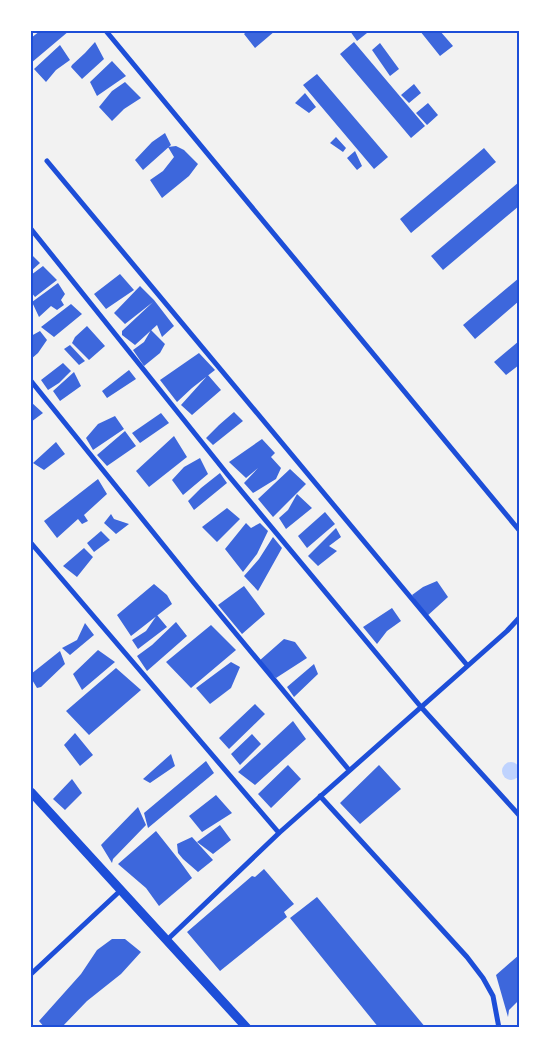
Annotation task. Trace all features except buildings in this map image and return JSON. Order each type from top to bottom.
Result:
[{"type":"street","points":[[106,31],[519,530]]},
{"type":"street","points":[[47,161],[467,665]]},
{"type":"street","points":[[31,229],[228,475],[422,707],[519,814]]},
{"type":"street","points":[[31,381],[348,770]]},
{"type":"street","points":[[31,543],[279,833]]},
{"type":"street","points":[[167,940],[279,833],[507,631],[519,618]]},
{"type":"street","points":[[31,792],[247,1028]]},
{"type":"street","points":[[320,796],[468,957],[493,996],[499,1028]]},
{"type":"street","points":[[31,974],[122,890]]},
{"type":"water","points":[[507,762],[515,762],[520,767],[518,778],[507,780],[502,775],[502,767]]}]
